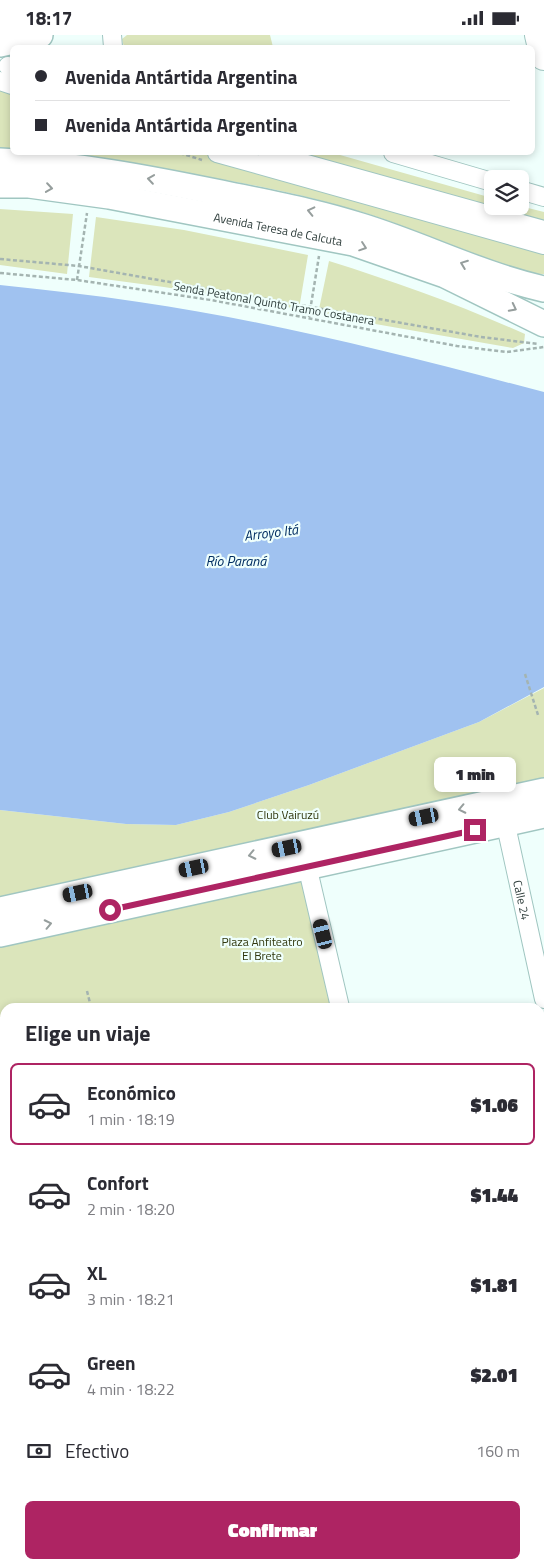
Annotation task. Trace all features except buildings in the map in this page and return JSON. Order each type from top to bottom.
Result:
[{"type":"main road","points":[[28,45],[40,35]]},
{"type":"main road","points":[[539,35],[544,56]]},
{"type":"main road","name":"Avenida Teresa de Calcuta","points":[[0,161],[94,170],[173,182],[311,211],[363,226],[512,282],[544,289]]},
{"type":"main road","name":"Avenida Teresa de Calcuta","points":[[0,185],[29,185],[110,196],[353,243],[445,275],[544,324]]},
{"type":"main road","points":[[0,934],[304,856],[503,812],[544,791]]},
{"type":"main road","points":[[503,812],[544,815]]},
{"type":"main road","points":[[0,910],[304,856]]},
{"type":"street","points":[[5,64],[10,79]]},
{"type":"street","points":[[225,155],[544,245]]},
{"type":"street","points":[[275,155],[321,166],[544,230]]},
{"type":"street","points":[[400,155],[484,180]]},
{"type":"street","points":[[529,193],[544,197]]},
{"type":"street","name":"Calle 24","points":[[503,812],[544,999]]},
{"type":"street","points":[[304,856],[339,1003]]},
{"type":"path","points":[[77,281],[88,208]]},
{"type":"path","points":[[308,317],[320,251]]},
{"type":"path","points":[[0,259],[80,266],[481,337],[544,346]]},
{"type":"path","name":"Senda Peatonal Quinto Tramo Costanera","points":[[0,273],[77,281],[308,317],[458,346],[507,352],[544,346]]},
{"type":"path","points":[[525,674],[538,715]]},
{"type":"path","points":[[88,991],[90,1003]]},
{"type":"green space","points":[[127,35],[270,35],[272,45],[124,45],[122,39]]},
{"type":"green space","points":[[10,66],[10,151],[0,150],[0,68]]},
{"type":"green space","points":[[47,155],[340,155],[484,196],[484,215],[529,215],[529,208],[544,212],[544,274],[511,269],[390,221],[362,212],[270,189],[191,174]]},
{"type":"green space","points":[[0,209],[73,214],[67,274],[0,265]]},
{"type":"green space","points":[[96,217],[184,230],[308,255],[299,309],[89,277]]},
{"type":"green space","points":[[329,261],[379,277],[501,323],[525,334],[524,343],[513,348],[318,314]]},
{"type":"green space","name":"Club Vairuzú","points":[[544,688],[544,778],[0,901],[0,810],[126,824],[176,825],[229,812],[309,785],[479,722]]},
{"type":"green space","name":"Plaza Anfiteatro El Brete","points":[[307,877],[335,1003],[0,1003],[0,945]]},
{"type":"water","name":"Río Paraná","points":[[0,285],[122,299],[292,330],[393,353],[544,392],[544,687],[479,722],[309,785],[229,812],[176,825],[126,824],[0,810]]},
{"type":"route","points":[[110,910],[475,830]]},
{"type":"water label","name":"Arroyo Itá","points":[[271,532]]}]
